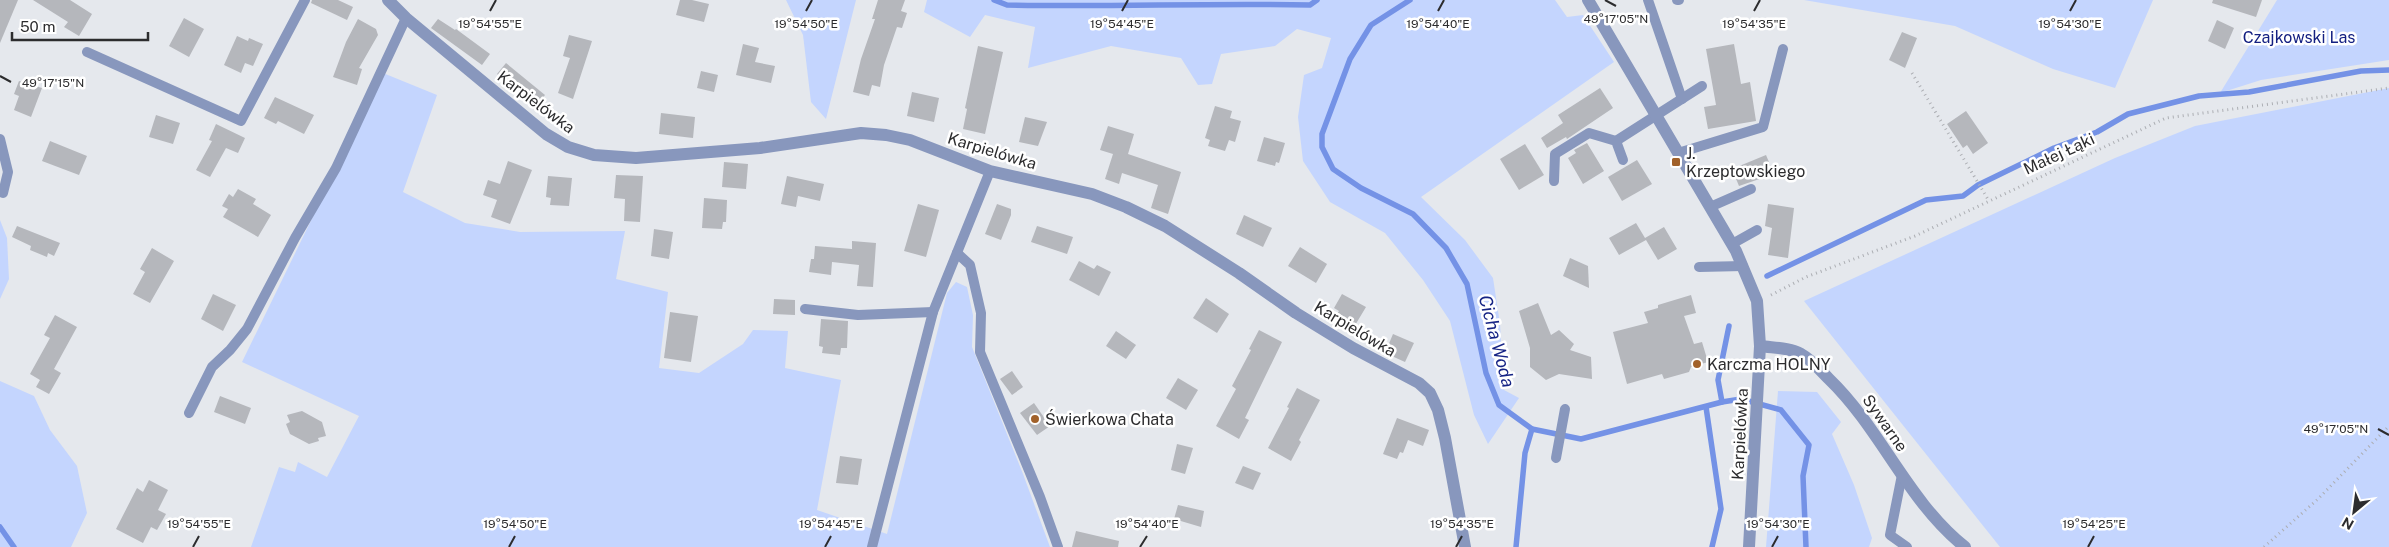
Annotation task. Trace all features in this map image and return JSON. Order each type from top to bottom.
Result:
[{"type":"street","name":"Karpielówka","points":[[388,0],[406,18],[546,134],[568,147],[594,155],[636,158],[760,148],[862,133],[886,135],[910,140],[990,171],[1092,194],[1126,207],[1165,226],[1353,348],[1419,383],[1430,393],[1438,410],[1465,547]]},
{"type":"street","name":"Karpielówka","points":[[1588,0],[1732,244],[1757,301],[1760,323],[1759,388],[1749,547]]},
{"type":"street","name":"Sywarne","points":[[1760,346],[1793,351],[1817,367],[1847,396],[1902,475],[1947,533],[1965,547]]},
{"type":"lane","points":[[87,52],[240,121],[305,0]]},
{"type":"lane","points":[[1648,0],[1682,99]]},
{"type":"lane","points":[[189,413],[212,367],[230,350],[247,329],[295,238],[336,168],[406,18]]},
{"type":"lane","points":[[1678,153],[1763,127],[1783,49]]},
{"type":"lane","points":[[1554,180],[1555,154],[1588,133],[1616,141],[1702,86]]},
{"type":"lane","points":[[0,139],[8,172],[3,193]]},
{"type":"lane","points":[[1616,141],[1623,160]]},
{"type":"lane","points":[[872,547],[933,312],[990,171]]},
{"type":"lane","points":[[1710,206],[1751,189]]},
{"type":"lane","points":[[1732,244],[1757,230]]},
{"type":"lane","points":[[957,253],[970,265],[981,313],[980,352],[1040,497],[1058,547]]},
{"type":"lane","points":[[1699,267],[1743,266]]},
{"type":"lane","points":[[805,309],[858,315],[933,312]]},
{"type":"lane","points":[[1559,447],[1556,458],[1565,409]]},
{"type":"lane","points":[[1902,475],[1890,535],[1906,547]]},
{"type":"path","points":[[1912,73],[1989,201]]},
{"type":"path","name":"Małej Łąki","points":[[1757,301],[1806,277],[1915,236],[2166,118],[2389,88]]},
{"type":"path","points":[[2264,547],[2318,499],[2389,426]]},
{"type":"green space","points":[[786,0],[856,0],[826,119],[811,102],[803,35]]},
{"type":"green space","points":[[927,0],[1555,0],[1567,17],[1583,15],[1614,62],[1421,197],[1465,240],[1493,278],[1500,324],[1504,390],[1519,398],[1488,444],[1474,415],[1450,321],[1423,280],[1385,233],[1330,202],[1303,161],[1298,117],[1304,75],[1322,68],[1331,38],[1297,29],[1275,46],[1221,54],[1212,84],[1198,85],[1181,58],[1111,46],[1028,68],[1035,27],[985,15],[970,37],[924,12]]},
{"type":"green space","points":[[1804,0],[2153,0],[2115,88],[2053,69],[1955,26]]},
{"type":"green space","name":"Czajkowski Las","points":[[2277,0],[2389,0],[2389,60],[2261,80],[2220,93]]},
{"type":"green space","points":[[383,73],[437,95],[403,192],[465,223],[520,232],[625,231],[616,279],[668,292],[659,368],[699,373],[743,344],[753,330],[788,331],[785,368],[841,380],[817,510],[887,534],[947,293],[956,282],[967,287],[973,315],[972,347],[1050,547],[251,547],[279,467],[295,472],[298,462],[327,477],[359,416],[242,362]]},
{"type":"green space","points":[[2389,88],[2389,547],[2000,547],[1804,301],[2115,158],[2195,126]]},
{"type":"green space","points":[[0,220],[7,238],[9,279],[0,299]]},
{"type":"green space","points":[[0,381],[34,396],[50,430],[77,466],[87,513],[71,547],[0,547]]},
{"type":"green space","points":[[1778,391],[1817,392],[1841,422],[1832,434],[1854,485],[1872,538],[1869,547],[1766,547]]},
{"type":"building","points":[[0,0],[18,0],[0,43]]},
{"type":"building","points":[[33,0],[70,0],[92,14],[79,36],[64,27],[68,22]]},
{"type":"building","points":[[312,0],[338,0],[353,7],[347,20],[311,3]]},
{"type":"building","points":[[680,0],[692,0],[709,4],[704,22],[676,15]]},
{"type":"building","points":[[878,0],[905,0],[901,11],[907,13],[902,28],[897,27],[884,65],[880,87],[872,85],[869,96],[853,92],[861,59],[875,19],[872,19]]},
{"type":"building","points":[[2213,0],[2262,0],[2256,17],[2212,3]]},
{"type":"building","points":[[184,18],[204,29],[189,57],[169,46]]},
{"type":"building","points":[[358,19],[376,29],[378,35],[359,68],[362,69],[357,85],[333,77],[346,42]]},
{"type":"building","points":[[438,19],[456,29],[490,54],[482,65],[431,28]]},
{"type":"building","points":[[2217,20],[2234,28],[2225,49],[2208,41]]},
{"type":"building","points":[[1902,32],[1917,38],[1905,68],[1889,60]]},
{"type":"building","points":[[569,35],[592,41],[573,99],[558,93],[570,58],[563,56]]},
{"type":"building","points":[[237,36],[248,41],[249,38],[263,44],[253,66],[245,63],[241,73],[224,65]]},
{"type":"building","points":[[743,44],[759,48],[755,62],[775,66],[771,83],[736,75]]},
{"type":"building","points":[[1734,44],[1741,84],[1750,82],[1756,121],[1708,129],[1704,107],[1716,105],[1706,49]]},
{"type":"building","points":[[978,46],[1003,52],[985,134],[963,129],[967,109],[965,108]]},
{"type":"building","points":[[506,63],[545,95],[536,106],[497,74]]},
{"type":"building","points":[[701,71],[718,75],[714,92],[697,88]]},
{"type":"building","points":[[19,81],[42,88],[31,117],[14,110],[19,96],[14,94]]},
{"type":"building","points":[[1600,88],[1613,108],[1567,139],[1566,137],[1547,148],[1541,138],[1563,123],[1558,115]]},
{"type":"building","points":[[912,92],[939,98],[934,122],[907,116]]},
{"type":"building","points":[[275,97],[314,115],[304,134],[278,121],[276,124],[264,118]]},
{"type":"building","points":[[1215,106],[1232,111],[1230,118],[1241,121],[1235,142],[1229,140],[1225,151],[1208,146],[1210,140],[1205,138]]},
{"type":"building","points":[[1966,111],[1988,143],[1973,154],[1967,145],[1963,148],[1947,124]]},
{"type":"building","points":[[661,113],[695,117],[693,138],[659,134]]},
{"type":"building","points":[[156,115],[180,123],[173,144],[149,137]]},
{"type":"building","points":[[1025,117],[1047,122],[1038,146],[1019,142]]},
{"type":"building","points":[[216,124],[245,138],[238,153],[226,148],[210,177],[196,170],[212,141],[209,140]]},
{"type":"building","points":[[1108,126],[1134,134],[1128,154],[1181,172],[1168,214],[1151,208],[1158,185],[1122,173],[1119,184],[1105,179],[1113,154],[1100,150]]},
{"type":"building","points":[[1264,137],[1285,143],[1279,163],[1276,162],[1275,166],[1257,161]]},
{"type":"building","points":[[50,141],[87,156],[79,175],[42,161]]},
{"type":"building","points":[[1587,143],[1604,171],[1583,184],[1568,158],[1576,153],[1574,150]]},
{"type":"building","points":[[1525,144],[1544,175],[1519,190],[1500,159]]},
{"type":"building","points":[[1766,155],[1774,174],[1739,186],[1732,169]]},
{"type":"building","points":[[1637,160],[1652,184],[1622,201],[1608,177]]},
{"type":"building","points":[[508,161],[532,170],[510,224],[491,217],[497,200],[483,195],[488,180],[500,184]]},
{"type":"building","points":[[724,162],[748,164],[746,189],[722,187]]},
{"type":"building","points":[[616,175],[643,176],[640,222],[624,221],[625,199],[614,198]]},
{"type":"building","points":[[548,176],[572,178],[569,206],[550,205],[551,198],[546,197]]},
{"type":"building","points":[[787,176],[824,184],[820,201],[798,196],[796,207],[781,204]]},
{"type":"building","points":[[238,189],[256,199],[253,204],[271,215],[258,237],[223,217],[228,209],[222,206],[229,194],[233,197]]},
{"type":"building","points":[[704,198],[727,200],[726,222],[723,222],[722,229],[702,228]]},
{"type":"building","points":[[918,204],[939,210],[926,257],[904,251]]},
{"type":"building","points":[[997,204],[1011,209],[1011,215],[1001,240],[985,234]]},
{"type":"building","points":[[1768,204],[1794,208],[1788,258],[1768,255],[1772,228],[1765,226]]},
{"type":"building","points":[[1244,215],[1272,228],[1263,247],[1236,234]]},
{"type":"building","points":[[1636,223],[1645,238],[1664,227],[1677,249],[1658,260],[1646,240],[1619,255],[1609,238]]},
{"type":"building","points":[[17,226],[60,243],[54,256],[48,253],[47,257],[30,250],[31,246],[12,237]]},
{"type":"building","points":[[1037,226],[1073,237],[1067,254],[1031,242]]},
{"type":"building","points":[[654,229],[673,232],[669,259],[651,256]]},
{"type":"building","points":[[852,241],[876,243],[873,287],[857,286],[859,265],[832,262],[831,275],[809,272],[811,259],[814,259],[815,246],[852,249]]},
{"type":"building","points":[[1300,247],[1327,264],[1316,283],[1288,266]]},
{"type":"building","points":[[152,248],[174,261],[150,303],[133,294],[145,272],[140,269]]},
{"type":"building","points":[[1570,258],[1588,266],[1589,288],[1563,276]]},
{"type":"building","points":[[1079,261],[1094,269],[1097,265],[1111,272],[1099,296],[1069,280]]},
{"type":"building","points":[[213,294],[236,305],[223,331],[201,319]]},
{"type":"building","points":[[1342,294],[1366,307],[1354,327],[1336,316],[1339,311],[1334,308]]},
{"type":"building","points":[[1691,295],[1696,313],[1684,316],[1694,344],[1702,342],[1708,362],[1691,367],[1689,372],[1664,379],[1662,374],[1627,384],[1613,332],[1648,323],[1644,312],[1658,308],[1658,305]]},
{"type":"building","points":[[1206,298],[1229,314],[1217,333],[1193,318]]},
{"type":"building","points":[[774,299],[795,300],[795,315],[773,314]]},
{"type":"building","points":[[1538,303],[1551,335],[1559,330],[1574,344],[1570,350],[1591,357],[1592,379],[1559,374],[1546,380],[1530,367],[1530,348],[1519,311]]},
{"type":"building","points":[[670,312],[698,316],[691,362],[664,358]]},
{"type":"building","points":[[55,315],[77,327],[54,369],[61,373],[49,394],[36,387],[40,380],[30,374],[50,338],[44,335]]},
{"type":"building","points":[[821,319],[848,321],[847,348],[841,348],[840,355],[822,353],[823,347],[819,346]]},
{"type":"building","points":[[1259,330],[1282,342],[1245,418],[1249,420],[1239,439],[1216,426],[1236,389],[1232,386]]},
{"type":"building","points":[[1116,331],[1136,345],[1126,359],[1106,346]]},
{"type":"building","points":[[1393,334],[1414,343],[1405,362],[1385,353]]},
{"type":"building","points":[[1012,371],[1023,387],[1012,395],[1000,379]]},
{"type":"building","points":[[1178,378],[1198,390],[1186,410],[1166,398]]},
{"type":"building","points":[[1297,388],[1320,400],[1299,440],[1301,442],[1291,461],[1268,448],[1289,408],[1287,407]]},
{"type":"building","points":[[220,396],[251,408],[245,424],[214,412]]},
{"type":"building","name":"Świerkowa Chata","points":[[1034,403],[1050,426],[1037,435],[1020,413]]},
{"type":"building","points":[[302,411],[322,422],[326,436],[318,438],[319,441],[309,444],[290,434],[286,424],[290,422],[287,415]]},
{"type":"building","points":[[1397,418],[1429,430],[1423,446],[1408,440],[1403,453],[1400,452],[1397,459],[1383,454]]},
{"type":"building","points":[[1177,444],[1193,448],[1185,474],[1171,470]]},
{"type":"building","points":[[840,456],[862,459],[858,485],[836,483]]},
{"type":"building","points":[[1243,466],[1261,473],[1253,490],[1235,483]]},
{"type":"building","points":[[149,480],[168,490],[158,510],[166,514],[157,530],[151,527],[143,543],[116,529],[137,488],[143,492]]},
{"type":"building","points":[[1178,505],[1204,511],[1201,527],[1174,519]]},
{"type":"building","points":[[1076,531],[1119,541],[1118,547],[1072,547]]},
{"type":"waterway","name":"Cicha Woda","points":[[994,0],[1007,5],[1083,6],[1310,5],[1317,0]]},
{"type":"waterway","name":"Cicha Woda","points":[[1410,0],[1371,25],[1350,59],[1322,134],[1322,147],[1333,169],[1361,188],[1413,214],[1446,248],[1467,284],[1486,373],[1499,405],[1532,429],[1581,439],[1722,402],[1741,399],[1781,410],[1809,445],[1803,476],[1806,547]]},
{"type":"waterway","points":[[1767,276],[1926,200],[1963,196],[1978,185],[2054,148],[2097,132],[2128,114],[2199,96],[2249,92],[2361,71],[2389,70]]},
{"type":"waterway","points":[[1722,402],[1718,380],[1729,326]]},
{"type":"waterway","points":[[1706,407],[1721,509],[1712,547]]},
{"type":"waterway","points":[[1516,547],[1525,453],[1532,429]]},
{"type":"waterway","points":[[0,527],[14,547]]},
{"type":"place","name":"J. Krzeptowskiego","points":[[1676,162]]},
{"type":"place","name":"Karczma HOLNY","points":[[1697,364]]},
{"type":"place","name":"Świerkowa Chata","points":[[1035,419]]}]
